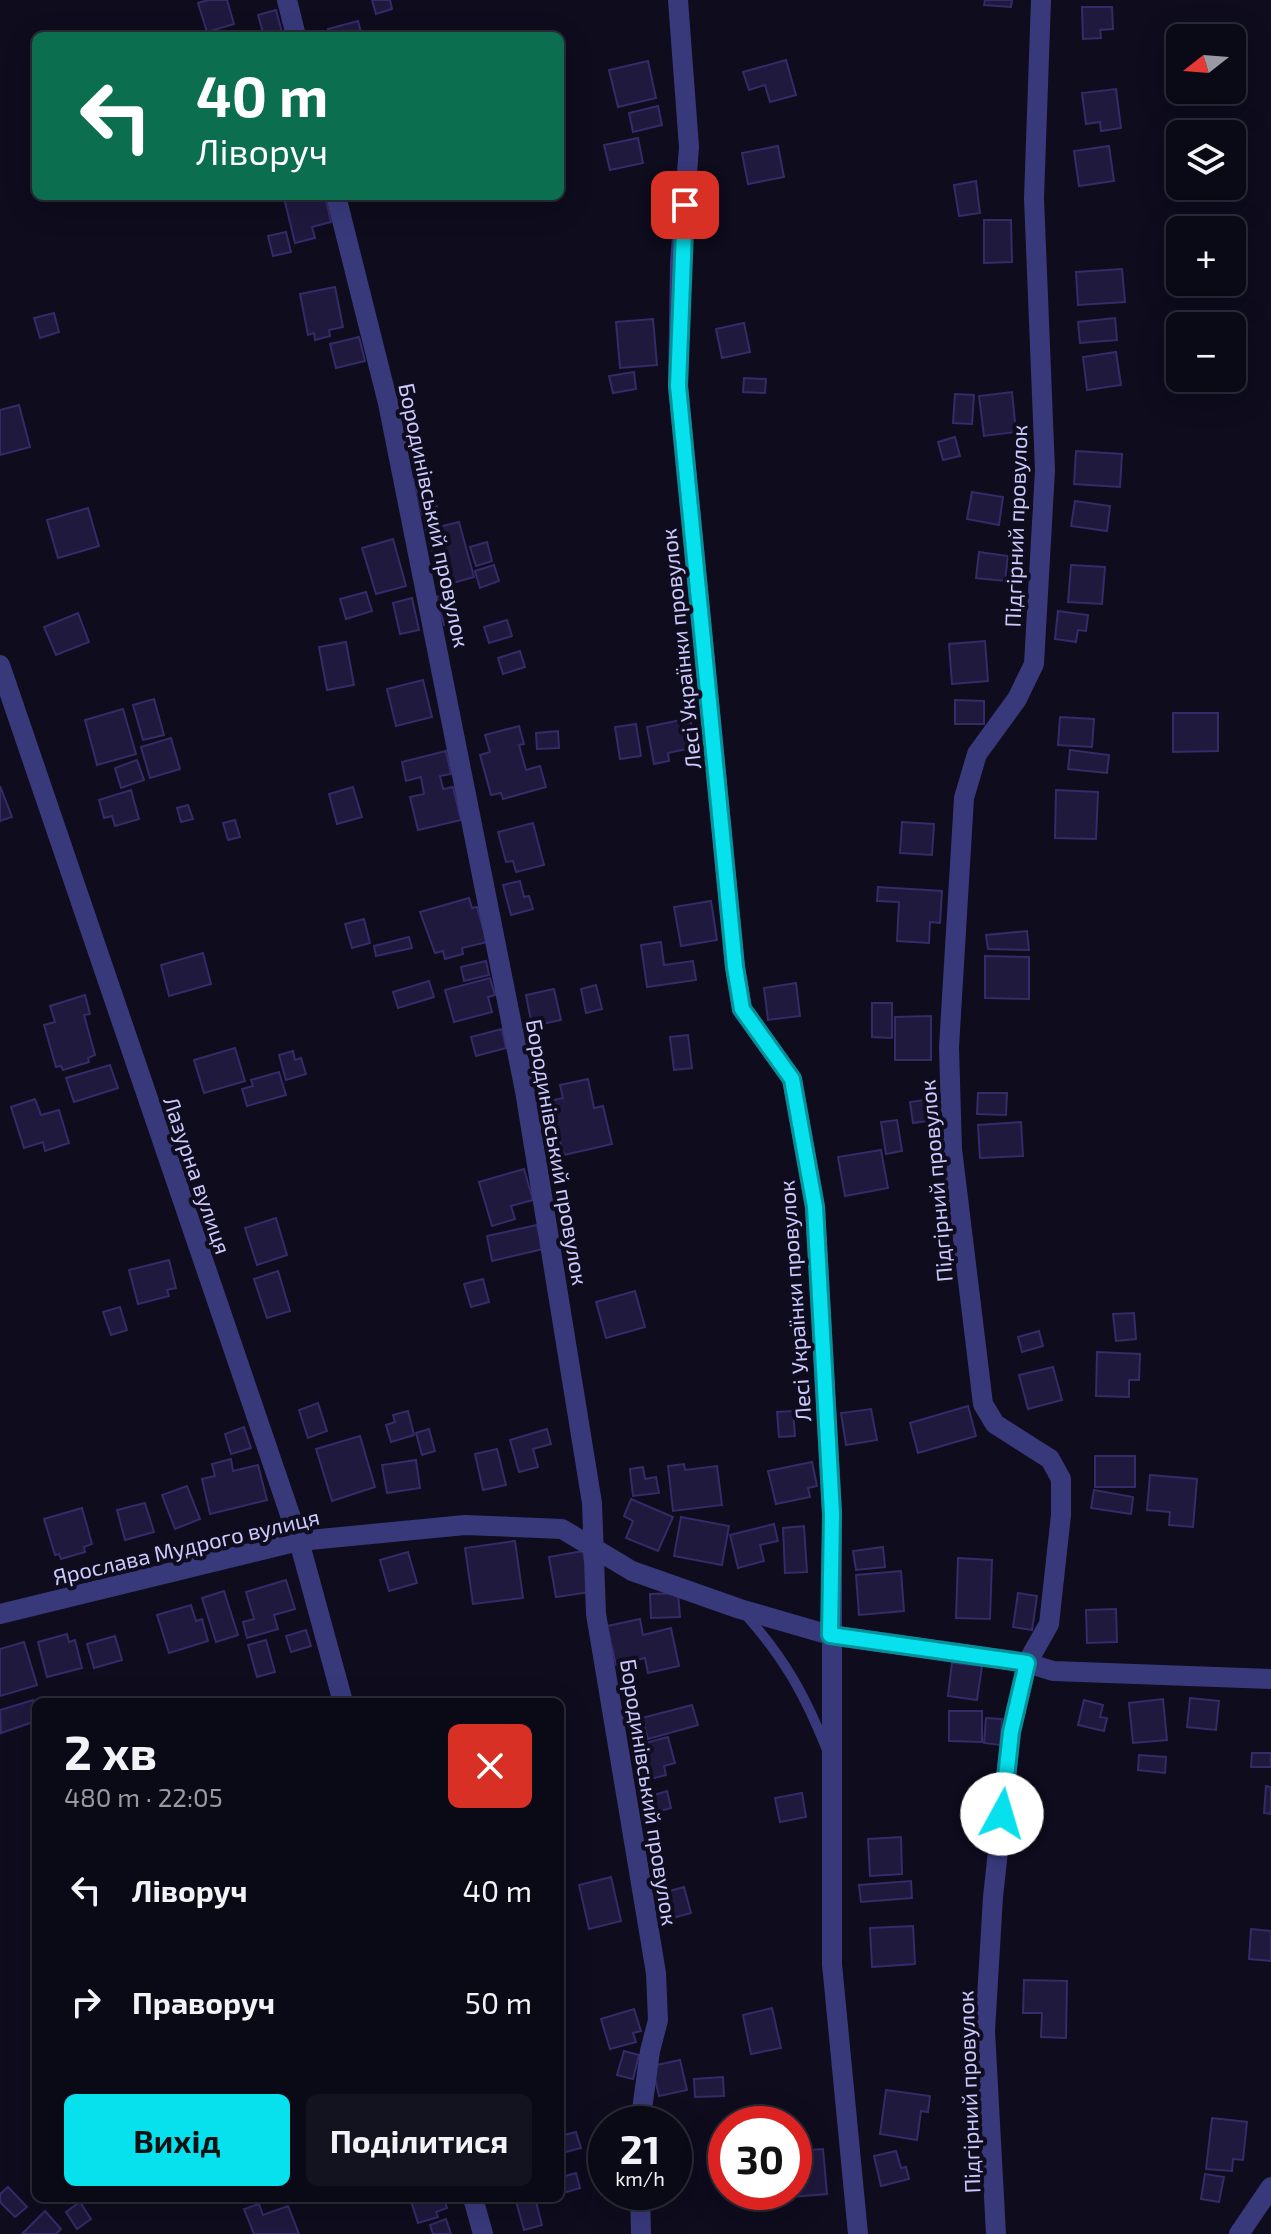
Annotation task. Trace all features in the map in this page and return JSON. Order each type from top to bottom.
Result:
[{"type":"street","points":[[287,0],[295,32]]},
{"type":"street","name":"Лесі Українки провулок","points":[[678,0],[689,147],[680,262],[678,386],[735,967],[742,1009],[792,1079],[815,1207],[832,1514],[832,1964],[858,2234]]},
{"type":"street","name":"Підгірний провулок","points":[[996,2234],[985,2031],[993,1897],[1011,1732],[1027,1663],[1049,1624],[1061,1515],[1061,1479],[1050,1459],[995,1424],[983,1404],[952,1149],[949,1047],[964,798],[977,754],[1017,699],[1034,664],[1045,470],[1034,198],[1041,0]]},
{"type":"street","name":"Бородинівський провулок","points":[[337,200],[391,419],[525,1091],[592,1503],[591,1546],[596,1614],[656,1973],[658,2020],[643,2106]]},
{"type":"street","name":"Лазурна вулиця","points":[[0,665],[299,1541],[342,1698]]},
{"type":"street","name":"Ярослава Мудрого вулиця","points":[[0,1614],[299,1541],[465,1525],[562,1529],[632,1571],[740,1609],[830,1635],[1027,1663],[1053,1671],[1271,1679]]},
{"type":"street","points":[[1239,2234],[1271,2187]]},
{"type":"street","points":[[474,2202],[483,2234]]},
{"type":"street","points":[[640,2210],[641,2234]]},
{"type":"lane","points":[[740,1609],[778,1651],[805,1695],[830,1759]]},
{"type":"building","points":[[227,0],[234,24],[207,32],[198,3]]},
{"type":"building","points":[[372,0],[390,0],[392,9],[376,14]]},
{"type":"building","points":[[985,0],[1012,0],[1011,7],[984,5]]},
{"type":"building","points":[[1082,7],[1112,7],[1113,29],[1100,30],[1101,38],[1083,39]]},
{"type":"building","points":[[276,10],[282,32],[263,32],[258,15]]},
{"type":"building","points":[[358,21],[361,32],[329,32],[328,29]]},
{"type":"building","points":[[786,60],[796,95],[770,102],[765,85],[749,90],[743,72]]},
{"type":"building","points":[[648,61],[656,98],[618,107],[609,70]]},
{"type":"building","points":[[1116,89],[1121,128],[1101,131],[1100,122],[1086,124],[1082,93]]},
{"type":"building","points":[[658,106],[662,125],[633,132],[629,113]]},
{"type":"building","points":[[638,138],[643,163],[610,170],[604,145]]},
{"type":"building","points":[[778,146],[784,177],[748,184],[742,153]]},
{"type":"building","points":[[1109,146],[1114,181],[1079,186],[1074,151]]},
{"type":"building","points":[[976,181],[980,213],[959,216],[954,185]]},
{"type":"building","points":[[284,200],[326,200],[331,222],[312,227],[315,238],[295,243]]},
{"type":"building","points":[[984,220],[1011,220],[1012,262],[984,263]]},
{"type":"building","points":[[286,232],[291,252],[273,256],[268,236]]},
{"type":"building","points":[[1122,269],[1125,302],[1078,305],[1076,272]]},
{"type":"building","points":[[335,287],[343,327],[329,330],[330,336],[315,340],[314,333],[308,335],[300,294]]},
{"type":"building","points":[[54,313],[59,332],[40,338],[34,318]]},
{"type":"building","points":[[1115,318],[1117,340],[1080,343],[1078,322]]},
{"type":"building","points":[[653,319],[657,365],[620,368],[616,322]]},
{"type":"building","points":[[744,323],[750,352],[722,358],[716,329]]},
{"type":"building","points":[[359,337],[365,361],[336,368],[330,344]]},
{"type":"building","points":[[1116,352],[1121,385],[1087,390],[1083,357]]},
{"type":"building","points":[[634,372],[636,389],[613,393],[609,376]]},
{"type":"building","points":[[744,378],[766,379],[765,393],[743,392]]},
{"type":"building","points":[[1012,392],[1016,432],[984,436],[979,396]]},
{"type":"building","points":[[955,394],[974,395],[972,424],[953,423]]},
{"type":"building","points":[[19,405],[30,447],[0,455],[0,410]]},
{"type":"building","points":[[955,437],[960,456],[943,460],[938,442]]},
{"type":"building","points":[[1076,451],[1122,454],[1120,487],[1074,484]]},
{"type":"building","points":[[430,476],[438,512],[422,515],[414,479]]},
{"type":"building","points":[[972,492],[1003,497],[999,525],[967,519]]},
{"type":"building","points":[[1075,501],[1110,506],[1107,531],[1071,526]]},
{"type":"building","points":[[88,508],[99,546],[58,558],[47,520]]},
{"type":"building","points":[[459,522],[474,577],[442,586],[426,530]]},
{"type":"building","points":[[393,539],[406,586],[376,594],[362,548]]},
{"type":"building","points":[[487,542],[492,561],[476,566],[470,547]]},
{"type":"building","points":[[979,552],[1008,556],[1005,581],[976,578]]},
{"type":"building","points":[[494,565],[499,581],[480,588],[475,571]]},
{"type":"building","points":[[1071,565],[1105,567],[1102,604],[1068,602]]},
{"type":"building","points":[[366,592],[372,611],[346,619],[340,599]]},
{"type":"building","points":[[451,593],[458,620],[444,625],[436,597]]},
{"type":"building","points":[[412,598],[419,630],[400,634],[393,603]]},
{"type":"building","points":[[1058,611],[1088,615],[1086,631],[1078,630],[1076,642],[1055,639]]},
{"type":"building","points":[[78,613],[89,642],[56,655],[44,627]]},
{"type":"building","points":[[507,620],[512,636],[489,643],[484,627]]},
{"type":"building","points":[[985,641],[988,681],[952,684],[949,644]]},
{"type":"building","points":[[346,642],[354,685],[327,690],[319,647]]},
{"type":"building","points":[[520,651],[525,667],[503,674],[498,658]]},
{"type":"building","points":[[423,680],[432,717],[396,726],[387,689]]},
{"type":"building","points":[[154,699],[164,735],[143,740],[133,705]]},
{"type":"building","points":[[955,700],[984,701],[984,724],[955,724]]},
{"type":"building","points":[[123,709],[136,754],[97,765],[85,720]]},
{"type":"building","points":[[1173,713],[1218,713],[1218,751],[1173,752]]},
{"type":"building","points":[[1060,717],[1094,719],[1092,747],[1058,745]]},
{"type":"building","points":[[690,718],[696,747],[668,753],[669,761],[654,764],[647,727]]},
{"type":"building","points":[[636,724],[641,756],[620,759],[615,727]]},
{"type":"building","points":[[519,726],[524,744],[519,745],[526,770],[540,766],[546,787],[503,799],[501,793],[491,795],[480,755],[490,752],[485,735]]},
{"type":"building","points":[[558,731],[559,748],[537,749],[536,733]]},
{"type":"building","points":[[171,738],[180,769],[150,778],[141,747]]},
{"type":"building","points":[[1070,750],[1109,755],[1107,773],[1068,769]]},
{"type":"building","points":[[446,751],[451,774],[440,776],[443,789],[453,787],[461,820],[418,830],[410,797],[424,794],[421,777],[406,781],[402,762]]},
{"type":"building","points":[[137,760],[144,780],[121,788],[115,768]]},
{"type":"building","points":[[0,786],[12,817],[0,821]]},
{"type":"building","points":[[353,787],[362,817],[337,824],[329,794]]},
{"type":"building","points":[[131,790],[139,819],[115,826],[112,816],[104,818],[99,800]]},
{"type":"building","points":[[1056,790],[1098,792],[1096,839],[1055,838]]},
{"type":"building","points":[[188,805],[193,819],[181,822],[177,808]]},
{"type":"building","points":[[235,820],[240,837],[228,840],[223,823]]},
{"type":"building","points":[[902,822],[934,824],[932,855],[900,853]]},
{"type":"building","points":[[533,823],[544,865],[516,872],[513,861],[506,862],[498,832]]},
{"type":"building","points":[[520,881],[524,897],[529,896],[533,909],[511,915],[503,885]]},
{"type":"building","points":[[878,887],[942,891],[940,923],[930,922],[929,943],[897,941],[899,902],[877,901]]},
{"type":"building","points":[[469,898],[472,908],[477,907],[487,942],[462,948],[463,954],[445,959],[443,951],[435,953],[420,912]]},
{"type":"building","points":[[711,901],[717,940],[681,946],[674,907]]},
{"type":"building","points":[[364,919],[370,943],[352,948],[345,924]]},
{"type":"building","points":[[1027,931],[1029,950],[988,949],[986,935]]},
{"type":"building","points":[[409,937],[412,948],[376,956],[374,946]]},
{"type":"building","points":[[661,942],[664,965],[693,961],[696,980],[647,987],[641,945]]},
{"type":"building","points":[[203,953],[211,984],[169,996],[161,965]]},
{"type":"building","points":[[985,956],[1029,957],[1029,999],[985,998]]},
{"type":"building","points":[[486,961],[489,975],[464,981],[461,967]]},
{"type":"building","points":[[490,978],[495,995],[488,997],[492,1012],[454,1022],[445,990]]},
{"type":"building","points":[[429,981],[434,997],[398,1008],[393,992]]},
{"type":"building","points":[[796,983],[800,1016],[768,1020],[764,988]]},
{"type":"building","points":[[596,985],[602,1009],[586,1013],[581,989]]},
{"type":"building","points":[[554,989],[561,1020],[532,1026],[526,995]]},
{"type":"building","points":[[85,995],[90,1014],[84,1015],[95,1055],[88,1058],[89,1062],[63,1070],[61,1066],[56,1067],[44,1025],[55,1022],[50,1006]]},
{"type":"building","points":[[872,1003],[892,1003],[892,1038],[872,1037]]},
{"type":"building","points":[[931,1016],[931,1060],[895,1060],[895,1017]]},
{"type":"building","points":[[502,1029],[506,1048],[476,1056],[471,1037]]},
{"type":"building","points":[[688,1035],[692,1068],[674,1070],[670,1037]]},
{"type":"building","points":[[235,1048],[245,1081],[204,1093],[194,1060]]},
{"type":"building","points":[[293,1051],[295,1060],[301,1058],[306,1074],[286,1080],[279,1055]]},
{"type":"building","points":[[110,1065],[118,1088],[74,1102],[66,1078]]},
{"type":"building","points":[[279,1072],[286,1095],[247,1106],[242,1089],[253,1086],[251,1080]]},
{"type":"building","points":[[588,1079],[594,1108],[603,1106],[612,1144],[564,1155],[558,1134],[553,1135],[545,1102],[563,1098],[560,1085]]},
{"type":"building","points":[[978,1093],[1007,1093],[1006,1115],[977,1114]]},
{"type":"building","points":[[35,1099],[41,1115],[59,1110],[69,1143],[45,1151],[43,1142],[24,1148],[11,1107]]},
{"type":"building","points":[[932,1099],[935,1120],[913,1123],[910,1102]]},
{"type":"building","points":[[897,1120],[902,1151],[886,1154],[881,1122]]},
{"type":"building","points":[[1021,1122],[1023,1156],[980,1158],[978,1125]]},
{"type":"building","points":[[881,1150],[888,1188],[845,1196],[838,1157]]},
{"type":"building","points":[[524,1169],[533,1200],[511,1206],[515,1219],[492,1226],[479,1182]]},
{"type":"building","points":[[276,1218],[287,1255],[257,1265],[245,1228]]},
{"type":"building","points":[[537,1225],[543,1249],[492,1261],[487,1236]]},
{"type":"building","points":[[169,1260],[176,1288],[167,1290],[169,1296],[138,1304],[129,1270]]},
{"type":"building","points":[[278,1271],[290,1311],[267,1318],[254,1279]]},
{"type":"building","points":[[483,1279],[489,1302],[471,1307],[464,1284]]},
{"type":"building","points":[[635,1291],[645,1327],[606,1338],[596,1302]]},
{"type":"building","points":[[120,1307],[127,1330],[111,1335],[103,1312]]},
{"type":"building","points":[[1134,1313],[1136,1339],[1116,1341],[1113,1314]]},
{"type":"building","points":[[1039,1331],[1043,1346],[1022,1352],[1018,1337]]},
{"type":"building","points":[[1097,1352],[1140,1354],[1139,1380],[1129,1380],[1129,1397],[1096,1396]]},
{"type":"building","points":[[1053,1367],[1062,1400],[1028,1409],[1019,1375]]},
{"type":"building","points":[[318,1403],[327,1431],[308,1438],[299,1410]]},
{"type":"building","points":[[968,1406],[976,1436],[918,1453],[910,1423]]},
{"type":"building","points":[[871,1409],[877,1440],[846,1445],[841,1413]]},
{"type":"building","points":[[408,1411],[414,1435],[391,1442],[386,1425],[395,1422],[393,1415]]},
{"type":"building","points":[[793,1411],[795,1436],[779,1437],[777,1412]]},
{"type":"building","points":[[244,1427],[251,1448],[231,1454],[225,1434]]},
{"type":"building","points":[[429,1429],[435,1451],[422,1455],[416,1433]]},
{"type":"building","points":[[547,1429],[551,1444],[533,1449],[538,1467],[519,1472],[510,1440]]},
{"type":"building","points":[[360,1436],[375,1487],[332,1501],[316,1449]]},
{"type":"building","points":[[497,1449],[506,1485],[483,1490],[475,1454]]},
{"type":"building","points":[[1095,1456],[1135,1456],[1135,1487],[1095,1487]]},
{"type":"building","points":[[231,1459],[233,1471],[258,1465],[267,1500],[210,1514],[202,1479],[215,1476],[212,1464]]},
{"type":"building","points":[[416,1460],[420,1488],[387,1493],[382,1465]]},
{"type":"building","points":[[812,1462],[817,1486],[808,1488],[810,1497],[776,1504],[768,1471]]},
{"type":"building","points":[[684,1464],[685,1470],[717,1466],[722,1505],[673,1511],[668,1466]]},
{"type":"building","points":[[643,1467],[645,1479],[656,1477],[659,1493],[633,1496],[630,1469]]},
{"type":"building","points":[[1150,1475],[1197,1479],[1193,1527],[1169,1525],[1170,1512],[1147,1510]]},
{"type":"building","points":[[187,1486],[200,1519],[175,1529],[162,1495]]},
{"type":"building","points":[[1094,1490],[1133,1497],[1131,1514],[1091,1508]]},
{"type":"building","points":[[631,1499],[673,1517],[658,1551],[626,1538],[633,1521],[624,1516]]},
{"type":"building","points":[[145,1503],[154,1532],[125,1540],[117,1510]]},
{"type":"building","points":[[82,1508],[92,1544],[84,1547],[85,1552],[61,1559],[59,1554],[55,1555],[44,1519]]},
{"type":"building","points":[[681,1517],[729,1526],[722,1565],[674,1556]]},
{"type":"building","points":[[774,1524],[778,1541],[760,1545],[764,1561],[738,1568],[730,1535]]},
{"type":"building","points":[[804,1526],[807,1572],[785,1573],[783,1528]]},
{"type":"building","points":[[515,1541],[523,1598],[473,1604],[465,1548]]},
{"type":"building","points":[[883,1547],[885,1567],[856,1570],[853,1551]]},
{"type":"building","points":[[583,1551],[590,1592],[556,1597],[549,1557]]},
{"type":"building","points":[[408,1552],[417,1583],[389,1591],[380,1560]]},
{"type":"building","points":[[958,1558],[992,1560],[990,1619],[956,1618]]},
{"type":"building","points":[[901,1571],[904,1611],[859,1615],[856,1575]]},
{"type":"building","points":[[286,1580],[295,1609],[274,1615],[278,1629],[247,1638],[243,1622],[254,1619],[246,1592]]},
{"type":"building","points":[[224,1591],[238,1635],[216,1642],[202,1598]]},
{"type":"building","points":[[678,1593],[680,1617],[651,1618],[650,1594]]},
{"type":"building","points":[[1018,1593],[1037,1596],[1032,1630],[1013,1627]]},
{"type":"building","points":[[191,1605],[196,1621],[202,1619],[208,1641],[169,1653],[157,1615]]},
{"type":"building","points":[[1116,1609],[1117,1642],[1087,1643],[1086,1610]]},
{"type":"building","points":[[640,1619],[643,1635],[671,1628],[679,1666],[648,1673],[645,1658],[616,1665],[607,1626]]},
{"type":"building","points":[[306,1630],[311,1646],[291,1652],[286,1636]]},
{"type":"building","points":[[67,1634],[69,1642],[75,1640],[82,1668],[47,1677],[38,1642]]},
{"type":"building","points":[[115,1636],[122,1660],[94,1668],[87,1644]]},
{"type":"building","points":[[266,1640],[275,1672],[257,1677],[248,1645]]},
{"type":"building","points":[[24,1642],[37,1685],[0,1696],[0,1649]]},
{"type":"building","points":[[952,1663],[982,1666],[977,1700],[948,1696]]},
{"type":"building","points":[[1190,1698],[1219,1701],[1216,1730],[1187,1727]]},
{"type":"building","points":[[1163,1699],[1167,1740],[1133,1743],[1129,1703]]},
{"type":"building","points":[[32,1700],[32,1722],[1,1733],[0,1710]]},
{"type":"building","points":[[1084,1700],[1103,1705],[1100,1717],[1107,1718],[1104,1731],[1078,1725]]},
{"type":"building","points":[[692,1705],[698,1725],[648,1739],[642,1718]]},
{"type":"building","points":[[949,1711],[982,1711],[982,1742],[949,1741]]},
{"type":"building","points":[[986,1718],[1002,1719],[1000,1745],[984,1743]]},
{"type":"building","points":[[668,1737],[675,1763],[664,1766],[666,1775],[643,1781],[634,1746]]},
{"type":"building","points":[[1252,1753],[1271,1753],[1271,1767],[1251,1767]]},
{"type":"building","points":[[1139,1755],[1166,1757],[1165,1773],[1138,1770]]},
{"type":"building","points":[[1266,1786],[1271,1787],[1271,1814],[1264,1813]]},
{"type":"building","points":[[667,1791],[671,1808],[649,1814],[644,1798]]},
{"type":"building","points":[[802,1793],[806,1817],[780,1822],[775,1798]]},
{"type":"building","points":[[901,1837],[902,1874],[870,1876],[868,1839]]},
{"type":"building","points":[[611,1877],[621,1921],[589,1929],[579,1885]]},
{"type":"building","points":[[911,1881],[912,1898],[861,1902],[859,1885]]},
{"type":"building","points":[[684,1887],[691,1913],[665,1920],[658,1894]]},
{"type":"building","points":[[913,1926],[915,1964],[872,1967],[870,1928]]},
{"type":"building","points":[[1251,1929],[1271,1931],[1271,1961],[1249,1959]]},
{"type":"building","points":[[1024,1980],[1067,1981],[1066,2038],[1041,2037],[1042,2013],[1023,2013]]},
{"type":"building","points":[[772,2008],[781,2048],[751,2054],[743,2015]]},
{"type":"building","points":[[634,2009],[641,2031],[633,2033],[636,2042],[610,2049],[601,2019]]},
{"type":"building","points":[[624,2051],[639,2055],[633,2079],[617,2075]]},
{"type":"building","points":[[680,2060],[687,2090],[659,2096],[652,2066]]},
{"type":"building","points":[[723,2077],[724,2096],[695,2097],[694,2079]]},
{"type":"building","points":[[886,2090],[930,2096],[928,2112],[921,2111],[917,2140],[880,2134]]},
{"type":"building","points":[[1212,2118],[1247,2122],[1243,2160],[1233,2159],[1232,2171],[1206,2169]]},
{"type":"building","points":[[576,2132],[581,2148],[564,2152],[564,2135]]},
{"type":"building","points":[[823,2149],[827,2194],[812,2195],[812,2150]]},
{"type":"building","points":[[896,2151],[901,2168],[906,2167],[909,2179],[881,2186],[874,2156]]},
{"type":"building","points":[[564,2173],[565,2176],[576,2173],[580,2188],[564,2193]]},
{"type":"building","points":[[1205,2174],[1224,2177],[1219,2202],[1201,2199]]},
{"type":"building","points":[[8,2187],[27,2207],[15,2217],[0,2202],[0,2194]]},
{"type":"building","points":[[80,2202],[91,2219],[77,2229],[66,2212]]},
{"type":"building","points":[[411,2202],[445,2202],[447,2208],[436,2212],[438,2217],[418,2223]]},
{"type":"building","points":[[516,2202],[536,2202],[542,2225],[524,2230]]},
{"type":"building","points":[[259,2204],[263,2215],[288,2206],[299,2234],[254,2234],[244,2209]]},
{"type":"building","points":[[45,2211],[61,2229],[56,2234],[22,2234]]},
{"type":"building","points":[[446,2219],[451,2234],[433,2234],[430,2225]]},
{"type":"route","points":[[685,205],[680,262],[678,386],[735,967],[742,1009],[792,1079],[815,1207],[832,1514],[830,1635],[1027,1663],[1011,1732],[1002,1814]]}]
